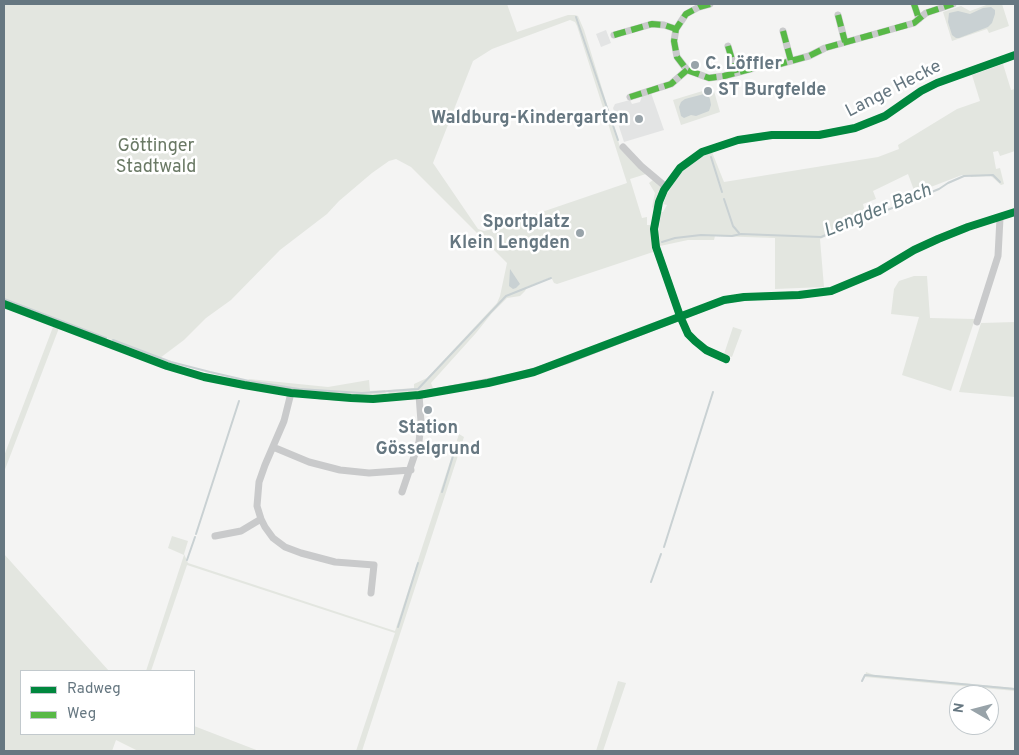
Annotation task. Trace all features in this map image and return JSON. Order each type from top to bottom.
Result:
[{"type":"street","points":[[710,4],[699,6],[686,14],[676,29],[675,48],[677,56],[687,70],[710,78],[758,67],[776,65],[809,56],[825,48],[914,23],[926,13],[953,4]]},
{"type":"street","points":[[914,4],[919,19]]},
{"type":"street","points":[[838,15],[845,42]]},
{"type":"street","points":[[614,35],[652,24],[676,29]]},
{"type":"street","points":[[783,31],[791,61]]},
{"type":"street","points":[[728,46],[736,73]]},
{"type":"street","name":"Lange Hecke","points":[[726,359],[706,350],[688,334],[680,316],[655,240],[656,212],[660,198],[675,173],[686,162],[710,148],[727,142],[755,136],[819,135],[855,128],[884,116],[921,91],[937,83],[1015,55]]},
{"type":"street","points":[[630,98],[671,84],[687,70]]},
{"type":"street","points":[[623,147],[641,166],[666,187]]},
{"type":"street","points":[[244,386],[291,393],[365,399],[420,395],[534,372],[711,304],[744,297],[799,295],[831,291],[879,271],[914,250],[938,239],[1015,212]]},
{"type":"street","points":[[977,322],[998,256],[1000,218]]},
{"type":"street","points":[[291,393],[284,421],[264,465],[259,482],[258,506],[261,519],[273,538],[301,553],[335,562],[374,564],[371,593]]},
{"type":"street","points":[[402,492],[411,470],[420,432],[420,395]]},
{"type":"street","points":[[273,447],[309,462],[340,470],[377,473],[411,470]]},
{"type":"street","points":[[215,536],[241,531],[261,519]]},
{"type":"shaded area","points":[[991,7],[995,10],[995,14],[992,23],[988,27],[959,38],[952,35],[948,22],[949,13],[958,11],[970,14],[983,8]]},
{"type":"shaded area","points":[[606,30],[611,43],[601,47],[596,34]]},
{"type":"shaded area","name":"Waldburg-Kindergarten","points":[[651,93],[664,130],[624,142],[613,108],[615,104],[630,100],[632,104],[640,102],[642,96]]},
{"type":"shaded area","points":[[704,94],[708,95],[710,99],[709,111],[696,116],[691,115],[684,118],[681,116],[679,107],[681,102],[685,99]]},
{"type":"shaded area","points":[[510,269],[520,284],[513,289],[509,286]]},
{"type":"green space","name":"Göttinger Stadtwald","points":[[4,4],[507,4],[517,32],[568,15],[575,15],[578,16],[584,30],[621,150],[646,174],[630,179],[642,218],[647,217],[647,225],[650,225],[652,228],[653,252],[557,284],[554,283],[551,277],[527,287],[520,296],[507,298],[431,383],[433,388],[422,391],[389,395],[388,390],[414,388],[414,384],[427,378],[497,303],[507,263],[411,167],[396,159],[389,161],[372,173],[339,201],[327,214],[280,250],[231,300],[206,318],[184,340],[160,358],[4,300]],"holes":[[[570,20],[575,22],[627,183],[492,229],[484,231],[478,229],[433,163],[473,61],[492,49]]]},
{"type":"green space","points":[[989,4],[1002,4],[1009,26],[989,33],[987,29],[952,41],[943,12],[961,6],[970,11]]},
{"type":"green space","points":[[1003,64],[1011,90],[1015,89],[1015,151],[1000,156],[998,151],[993,152],[996,169],[1000,168],[1004,184],[1001,185],[991,176],[971,177],[970,175],[962,175],[915,193],[908,174],[873,191],[876,199],[863,204],[866,215],[881,211],[881,214],[820,239],[824,287],[775,289],[775,238],[715,236],[714,240],[688,240],[660,246],[661,212],[663,212],[667,205],[663,204],[667,194],[681,172],[705,155],[712,152],[724,182],[878,157],[899,149],[898,145],[957,109],[980,101],[972,75]]},
{"type":"green space","points":[[709,89],[711,92],[714,91],[720,112],[681,125],[673,100]]},
{"type":"green space","points":[[653,180],[662,189],[654,209],[652,207],[655,193],[649,183]]},
{"type":"green space","points":[[914,276],[927,276],[930,318],[975,319],[951,391],[902,375],[919,317],[891,314],[894,289],[899,281]]},
{"type":"green space","points":[[1015,322],[1015,397],[959,392],[981,323]]},
{"type":"green space","points":[[53,327],[59,328],[4,472],[4,456]]},
{"type":"green space","points":[[733,327],[742,330],[732,357],[724,354]]},
{"type":"green space","points":[[249,379],[328,387],[369,380],[370,391],[385,390],[386,395],[370,396],[290,391],[245,384]]},
{"type":"green space","points":[[459,434],[464,437],[362,751],[356,751],[395,633],[187,565],[151,670],[146,670],[184,555],[168,548],[172,536],[188,541],[184,554],[188,563],[395,631]]},
{"type":"green space","points":[[4,554],[108,670],[20,670],[20,735],[195,735],[195,726],[259,751],[138,751],[116,740],[112,751],[4,751]]},
{"type":"green space","points":[[866,672],[874,675],[982,685],[951,685],[865,677]]},
{"type":"green space","points":[[618,681],[626,683],[603,751],[596,751]]},
{"type":"green space","points":[[999,687],[1015,688],[1015,691],[999,690]]},
{"type":"waterway","points":[[576,17],[618,140]]},
{"type":"waterway","points":[[711,157],[722,192]]},
{"type":"waterway","name":"Lengder Bach","points":[[662,242],[675,238],[701,235],[732,236],[741,234],[821,237],[939,189],[964,176],[993,175],[1000,182]]},
{"type":"waterway","points":[[724,199],[733,226],[739,233]]},
{"type":"waterway","name":"Lengder Bach","points":[[113,340],[171,362],[249,381],[299,389],[362,393],[418,389],[506,296],[551,278]]},
{"type":"waterway","name":"Lengder Bach","points":[[4,299],[106,338]]},
{"type":"waterway","points":[[664,547],[713,392]]},
{"type":"waterway","points":[[196,534],[239,401]]},
{"type":"waterway","points":[[442,492],[457,443]]},
{"type":"waterway","points":[[187,560],[195,537]]},
{"type":"waterway","points":[[651,582],[661,554]]},
{"type":"waterway","points":[[398,627],[418,563]]},
{"type":"waterway","points":[[862,681],[865,675],[1015,689]]},
{"type":"marked path","points":[[710,4],[686,14],[676,29],[674,41],[677,57],[687,70],[709,78],[776,65],[809,56],[825,48],[914,23],[926,13],[953,4]]},
{"type":"marked path","points":[[914,4],[919,19]]},
{"type":"marked path","points":[[838,15],[845,42]]},
{"type":"marked path","points":[[614,35],[652,24],[676,29]]},
{"type":"marked path","points":[[783,31],[791,61]]},
{"type":"marked path","points":[[728,46],[736,73]]},
{"type":"marked path","points":[[630,97],[671,84],[687,70]]},
{"type":"cycle path","points":[[726,359],[706,350],[688,334],[656,247],[654,229],[659,202],[664,190],[680,168],[702,152],[738,140],[772,135],[819,135],[855,128],[885,116],[921,91],[937,83],[1015,55]]},
{"type":"cycle path","points":[[4,304],[167,366],[204,377],[291,393],[373,399],[419,395],[488,383],[534,372],[724,300],[831,291],[879,271],[914,250],[938,239],[1015,212]]},
{"type":"place","name":"C. Löffler","points":[[695,65]]},
{"type":"place","name":"ST Burgfelde","points":[[708,91]]},
{"type":"place","name":"Waldburg-Kindergarten","points":[[639,119]]},
{"type":"place","name":"Sportplatz Klein Lengden","points":[[580,233]]},
{"type":"place","name":"Station Gösselgrund","points":[[428,410]]}]
